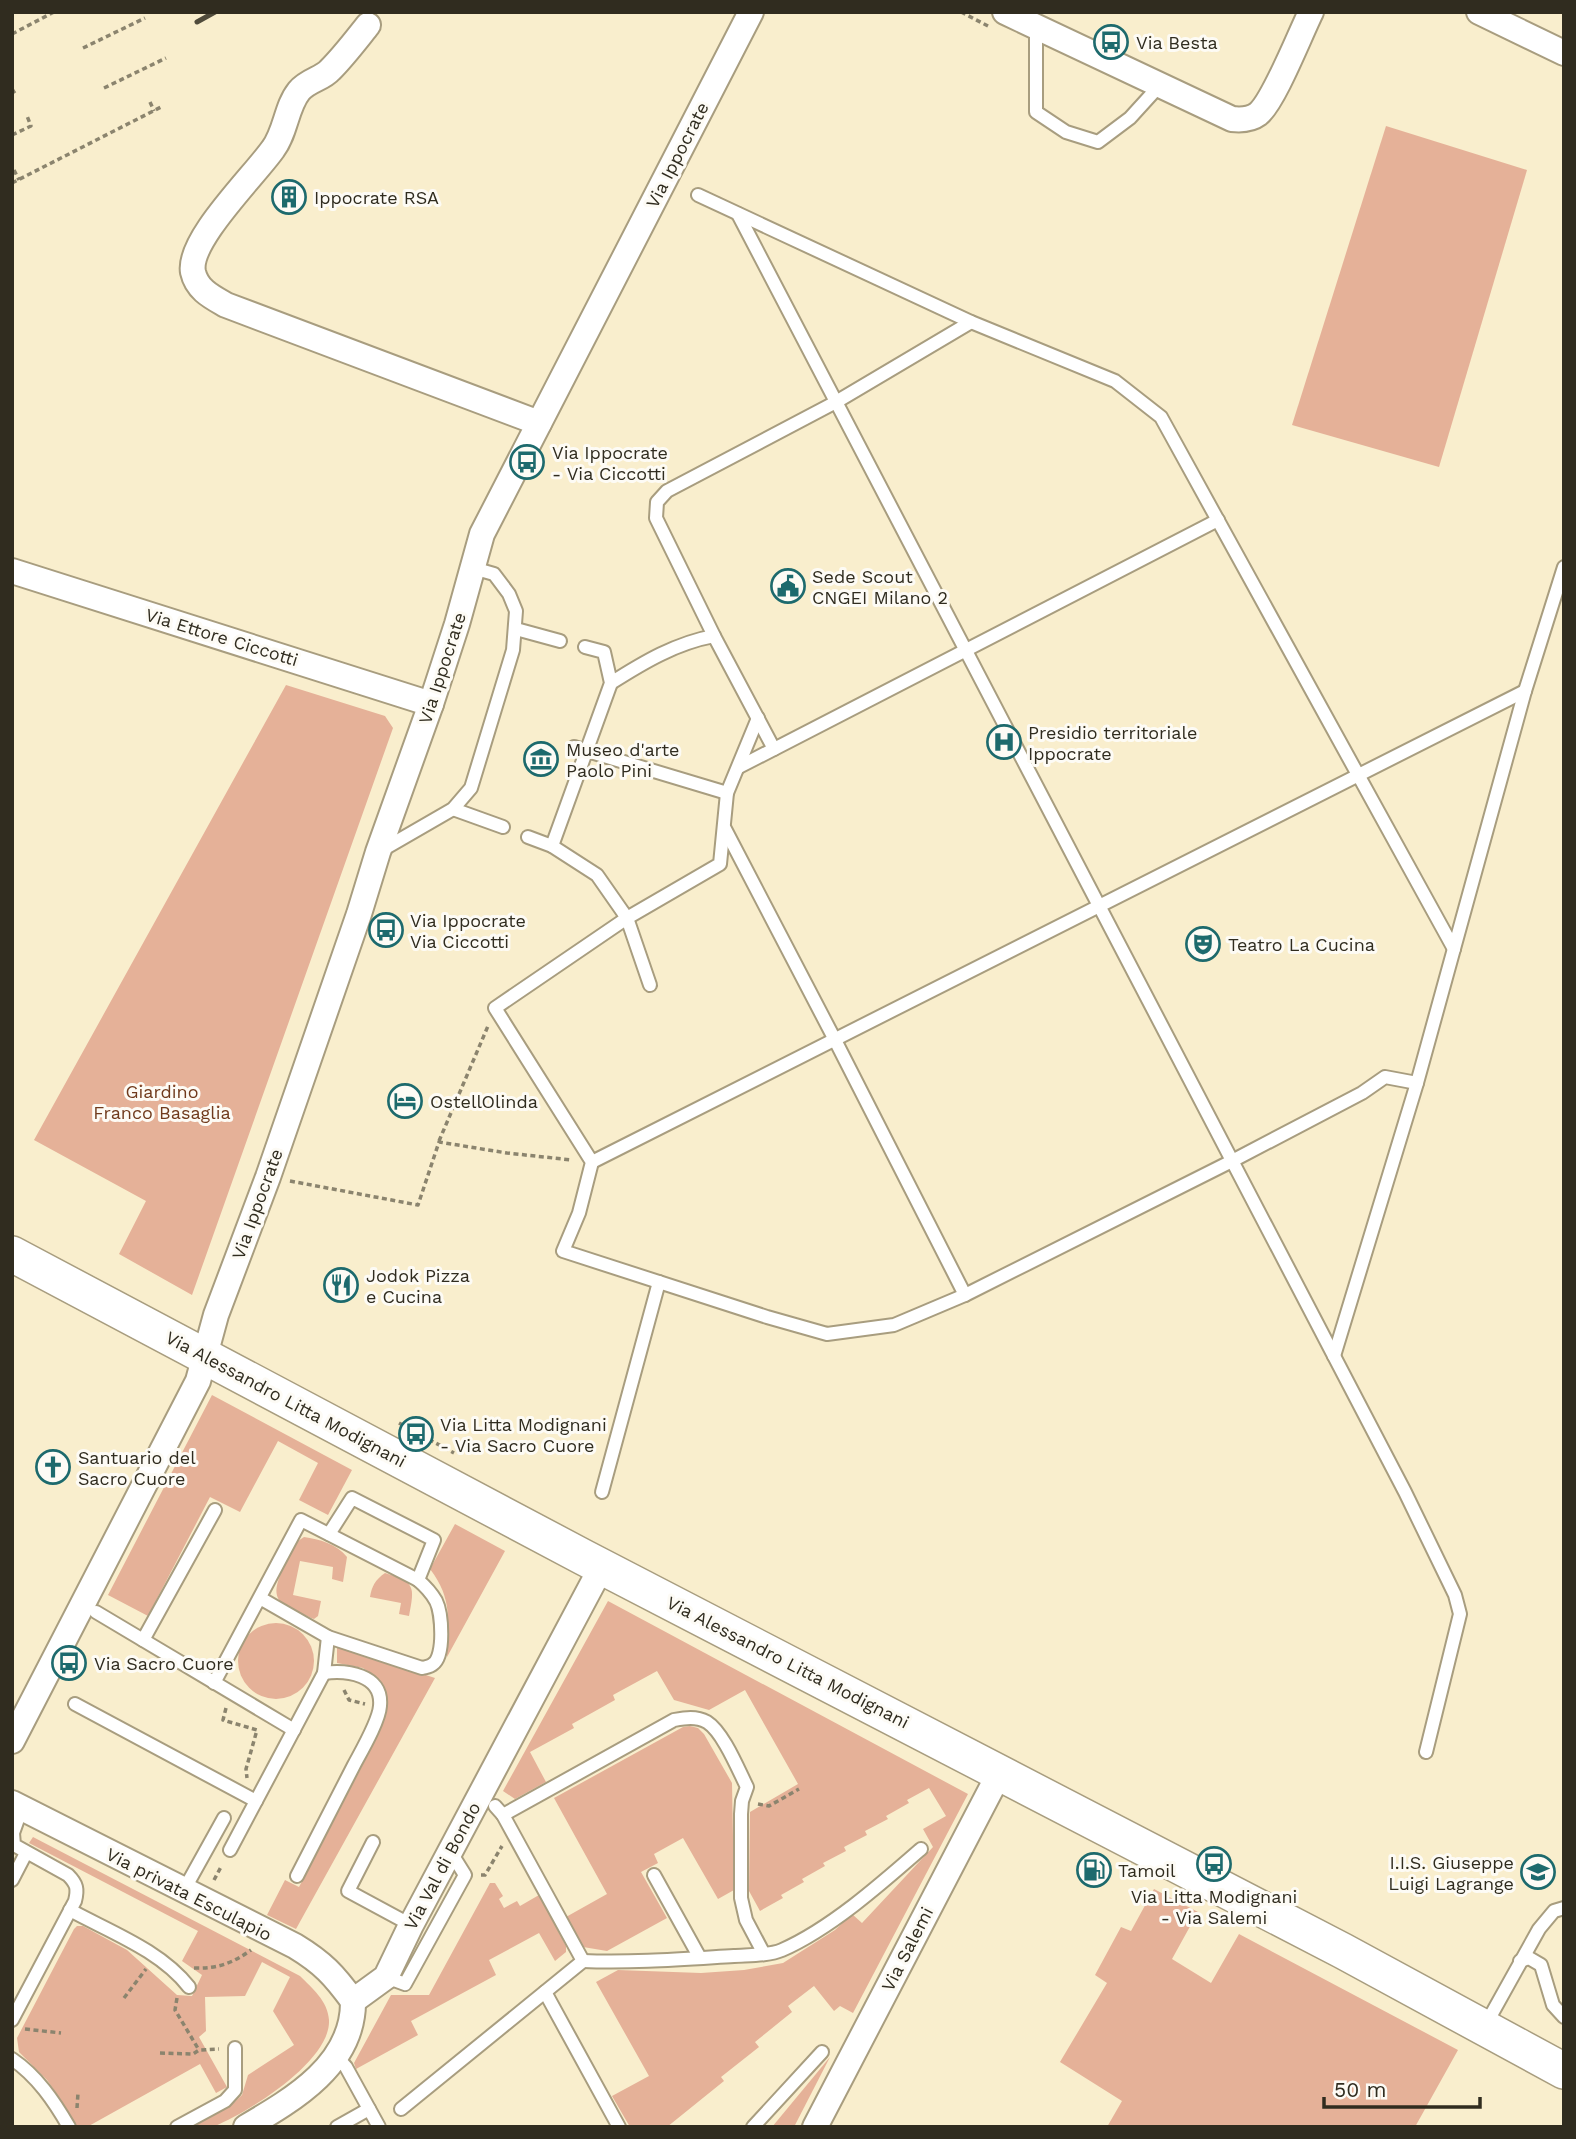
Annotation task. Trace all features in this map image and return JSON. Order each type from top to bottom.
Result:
[{"type":"street","name":"Via Ippocrate","points":[[12,1741],[198,1381],[216,1315],[268,1177],[431,704],[482,534],[751,12]]},
{"type":"street","points":[[1005,12],[1232,119],[1245,120],[1258,114],[1270,99],[1311,12]]},
{"type":"street","points":[[1479,12],[1564,53]]},
{"type":"street","points":[[368,25],[328,73],[311,81],[299,91],[275,147],[200,242],[193,258],[193,272],[200,288],[226,305],[539,423]]},
{"type":"street","name":"Via Ettore Ciccotti","points":[[12,571],[431,704]]},
{"type":"street","name":"Via Alessandro Litta Modignani","points":[[12,1254],[602,1566],[1485,2027],[1564,2071]]},
{"type":"street","name":"Via Val di Bondo","points":[[353,2001],[386,1977],[602,1566]]},
{"type":"street","name":"Via Salemi","points":[[815,2127],[1000,1772]]},
{"type":"street","name":"Via privata Esculapio","points":[[15,1811],[184,1890],[317,1960],[336,1977],[353,2001]]},
{"type":"street","points":[[246,2127],[284,2105],[309,2086],[336,2056],[354,2018],[353,2001]]},
{"type":"lane","points":[[1036,27],[1036,112],[1066,132],[1098,142],[1130,118],[1160,85]]},
{"type":"lane","points":[[698,195],[971,322],[1115,381],[1161,417],[1454,949]]},
{"type":"lane","points":[[738,214],[1334,1356],[1455,1595],[1460,1614],[1426,1752]]},
{"type":"lane","points":[[774,749],[656,518],[657,502],[667,491],[836,402],[971,322]]},
{"type":"lane","points":[[739,767],[1218,520]]},
{"type":"lane","points":[[1334,1356],[1417,1083],[1525,691],[1564,567]]},
{"type":"lane","points":[[378,852],[453,809],[471,788],[513,650],[516,629],[516,611],[509,594],[495,574],[473,568]]},
{"type":"lane","points":[[516,629],[561,641]]},
{"type":"lane","points":[[611,683],[651,657],[695,639],[714,635]]},
{"type":"lane","points":[[552,846],[611,683],[604,653],[585,647]]},
{"type":"lane","points":[[592,1162],[1525,691]]},
{"type":"lane","points":[[758,718],[727,793],[720,864],[627,918],[495,1008],[592,1162],[579,1213],[563,1251],[827,1334],[894,1325],[965,1296],[1232,1161],[1362,1093],[1385,1077],[1417,1083]]},
{"type":"lane","points":[[574,747],[727,793]]},
{"type":"lane","points":[[453,809],[503,827]]},
{"type":"lane","points":[[725,829],[965,1296]]},
{"type":"lane","points":[[528,837],[552,846],[597,875],[627,918],[650,985]]},
{"type":"lane","points":[[602,1492],[659,1282]]},
{"type":"lane","points":[[329,1534],[352,1498],[434,1540],[418,1580]]},
{"type":"lane","points":[[143,1640],[215,1510]]},
{"type":"lane","points":[[214,1683],[301,1520],[418,1580],[427,1588],[434,1597],[441,1620],[439,1656],[432,1665],[422,1668],[328,1637],[260,1598]]},
{"type":"lane","points":[[96,1612],[294,1730]]},
{"type":"lane","points":[[230,1850],[252,1800],[330,1672],[328,1637]]},
{"type":"lane","points":[[297,1876],[368,1740],[380,1707],[379,1695],[372,1684],[360,1674],[330,1672]]},
{"type":"lane","points":[[75,1704],[252,1800]]},
{"type":"lane","points":[[583,1961],[499,1811],[674,1720],[692,1717],[706,1721],[717,1730],[747,1787],[742,1801],[741,1898],[746,1920],[764,1954]]},
{"type":"lane","points":[[15,1811],[15,1845],[68,1875],[78,1890],[17,2024]]},
{"type":"lane","points":[[184,1890],[223,1818]]},
{"type":"lane","points":[[373,1842],[348,1891],[411,1925]]},
{"type":"lane","points":[[401,2109],[583,1961],[700,1958],[779,1952],[805,1938],[853,1905],[921,1849]]},
{"type":"lane","points":[[386,1977],[405,1984],[465,1875],[450,1851]]},
{"type":"lane","points":[[12,1880],[26,1853]]},
{"type":"lane","points":[[654,1875],[700,1958]]},
{"type":"lane","points":[[1485,2027],[1546,1919],[1554,1911],[1564,1908]]},
{"type":"lane","points":[[70,1910],[155,1956],[180,1975],[189,1987]]},
{"type":"lane","points":[[1520,1961],[1529,1958],[1541,1965],[1553,2005],[1564,2017]]},
{"type":"lane","points":[[545,1992],[620,2127]]},
{"type":"lane","points":[[177,2127],[225,2101],[235,2090],[235,2048]]},
{"type":"lane","points":[[753,2127],[822,2052]]},
{"type":"lane","points":[[336,2056],[346,2067],[379,2127]]},
{"type":"lane","points":[[12,2059],[37,2081],[69,2127]]},
{"type":"lane","points":[[337,2127],[369,2109]]},
{"type":"path","points":[[12,33],[54,12]]},
{"type":"path","points":[[83,48],[145,18]]},
{"type":"path","points":[[104,88],[166,58]]},
{"type":"path","points":[[12,89],[16,95]]},
{"type":"path","points":[[150,102],[154,111]]},
{"type":"path","points":[[12,183],[163,106]]},
{"type":"path","points":[[12,135],[31,126],[26,116]]},
{"type":"path","points":[[14,170],[19,180]]},
{"type":"path","points":[[383,943],[394,916]]},
{"type":"path","points":[[268,1177],[418,1205],[439,1142],[495,1008]]},
{"type":"path","points":[[439,1142],[592,1162]]},
{"type":"path","points":[[399,1423],[454,1453]]},
{"type":"path","points":[[330,1672],[349,1700],[380,1707]]},
{"type":"path","points":[[230,1692],[223,1720],[257,1730],[246,1769],[252,1800]]},
{"type":"path","points":[[742,1801],[769,1806],[799,1789]]},
{"type":"path","points":[[465,1875],[485,1875],[511,1830]]},
{"type":"path","points":[[159,2053],[193,2054],[199,2050],[175,2010],[180,1975],[193,1968],[224,1966],[237,1960],[257,1943]]},
{"type":"path","points":[[124,1998],[155,1956]]},
{"type":"path","points":[[17,2024],[61,2033]]},
{"type":"green space","points":[[1386,126],[1527,170],[1439,467],[1292,425]]},
{"type":"green space","name":"Giardino Franco Basaglia","points":[[286,685],[385,716],[393,728],[192,1295],[119,1254],[146,1201],[34,1140]]},
{"type":"green space","points":[[212,1395],[352,1470],[328,1515],[299,1500],[318,1463],[278,1441],[240,1512],[210,1497],[148,1616],[108,1595]]},
{"type":"green space","points":[[455,1524],[505,1551],[447,1657],[448,1611],[442,1590],[430,1569]]},
{"type":"green space","points":[[304,1537],[327,1543],[347,1557],[343,1582],[332,1579],[333,1567],[300,1561],[293,1595],[321,1601],[318,1616],[314,1619],[292,1610],[277,1595],[279,1577],[290,1552]]},
{"type":"green space","points":[[385,1573],[402,1579],[410,1587],[412,1598],[409,1616],[399,1614],[401,1603],[370,1597],[374,1584]]},
{"type":"green space","points":[[608,1601],[968,1794],[853,2013],[840,2006],[834,2011],[814,1986],[788,2006],[792,2012],[755,2042],[759,2047],[721,2077],[724,2081],[667,2127],[630,2127],[612,2096],[649,2076],[596,1982],[618,1970],[701,1973],[744,1970],[783,1963],[835,1930],[852,1914],[862,1923],[933,1847],[923,1829],[946,1816],[929,1788],[907,1800],[909,1803],[886,1816],[888,1819],[865,1831],[867,1835],[844,1847],[846,1851],[823,1863],[825,1866],[802,1879],[804,1882],[781,1895],[783,1898],[760,1911],[749,1891],[750,1812],[798,1784],[745,1690],[709,1710],[674,1700],[657,1671],[613,1695],[615,1700],[572,1724],[574,1728],[530,1752],[546,1782],[515,1799],[503,1791]]},
{"type":"green space","points":[[276,1623],[291,1626],[303,1634],[311,1646],[314,1661],[311,1676],[303,1688],[291,1696],[276,1699],[261,1696],[249,1688],[241,1676],[238,1661],[241,1646],[249,1634],[261,1626]]},
{"type":"green space","points":[[337,1646],[435,1678],[296,1929],[267,1915],[285,1880],[299,1887],[374,1743],[387,1708],[386,1692],[377,1678],[363,1668],[337,1663]]},
{"type":"green space","points":[[683,1727],[698,1728],[704,1734],[732,1783],[734,1890],[718,1899],[683,1838],[654,1854],[658,1863],[641,1872],[667,1918],[607,1951],[583,1947],[566,1917],[607,1894],[554,1798]]},
{"type":"green space","points":[[33,1837],[300,1976],[319,1995],[328,2013],[326,2036],[317,2052],[303,2068],[267,2097],[215,2126],[193,2127],[230,2106],[242,2095],[248,2075],[294,2045],[273,2011],[290,1977],[262,1962],[245,1996],[205,1997],[206,2031],[199,2037],[227,2087],[216,2093],[200,2064],[87,2127],[77,2127],[47,2080],[19,2052],[17,2038],[74,1929],[83,1926],[127,1950],[177,1995],[192,1996],[202,1975],[182,1961],[198,1931],[29,1843]]},
{"type":"green space","points":[[490,1883],[495,1883],[503,1896],[499,1899],[504,1908],[517,1901],[520,1906],[539,1895],[566,1946],[566,1952],[555,1961],[539,1933],[489,1960],[496,1975],[411,2021],[418,2035],[356,2069],[354,2063],[391,1995],[429,1995]]},
{"type":"green space","points":[[1154,1889],[1198,1912],[1172,1959],[1211,1983],[1239,1934],[1458,2050],[1415,2127],[1107,2127],[1122,2101],[1060,2062],[1107,1983],[1095,1975],[1121,1927],[1131,1931]]},
{"type":"green space","points":[[830,2057],[794,2127],[772,2127]]},
{"type":"railway","points":[[197,22],[215,12]]},
{"type":"place","name":"Via Besta","points":[[1111,42]]},
{"type":"place","name":"Ippocrate RSA","points":[[289,197]]},
{"type":"place","name":"Via Ippocrate - Via Ciccotti","points":[[527,462]]},
{"type":"place","name":"Sede Scout CNGEI Milano 2","points":[[788,586]]},
{"type":"place","name":"Presidio territoriale Ippocrate","points":[[1004,742]]},
{"type":"place","name":"Museo d'arte Paolo Pini","points":[[541,759]]},
{"type":"place","name":"Via Ippocrate Via Ciccotti","points":[[386,930]]},
{"type":"place","name":"Teatro La Cucina","points":[[1203,944]]},
{"type":"place","name":"OstellOlinda","points":[[405,1101]]},
{"type":"place","name":"Jodok Pizza e Cucina","points":[[341,1285]]},
{"type":"place","name":"Via Litta Modignani - Via Sacro Cuore","points":[[416,1434]]},
{"type":"place","name":"Santuario del Sacro Cuore","points":[[53,1467]]},
{"type":"place","name":"Via Sacro Cuore","points":[[69,1663]]},
{"type":"place","name":"Via Litta Modignani - Via Salemi","points":[[1214,1864]]},
{"type":"place","name":"Tamoil","points":[[1094,1870]]},
{"type":"place","name":"I.I.S. Giuseppe Luigi Lagrange","points":[[1538,1872]]}]
